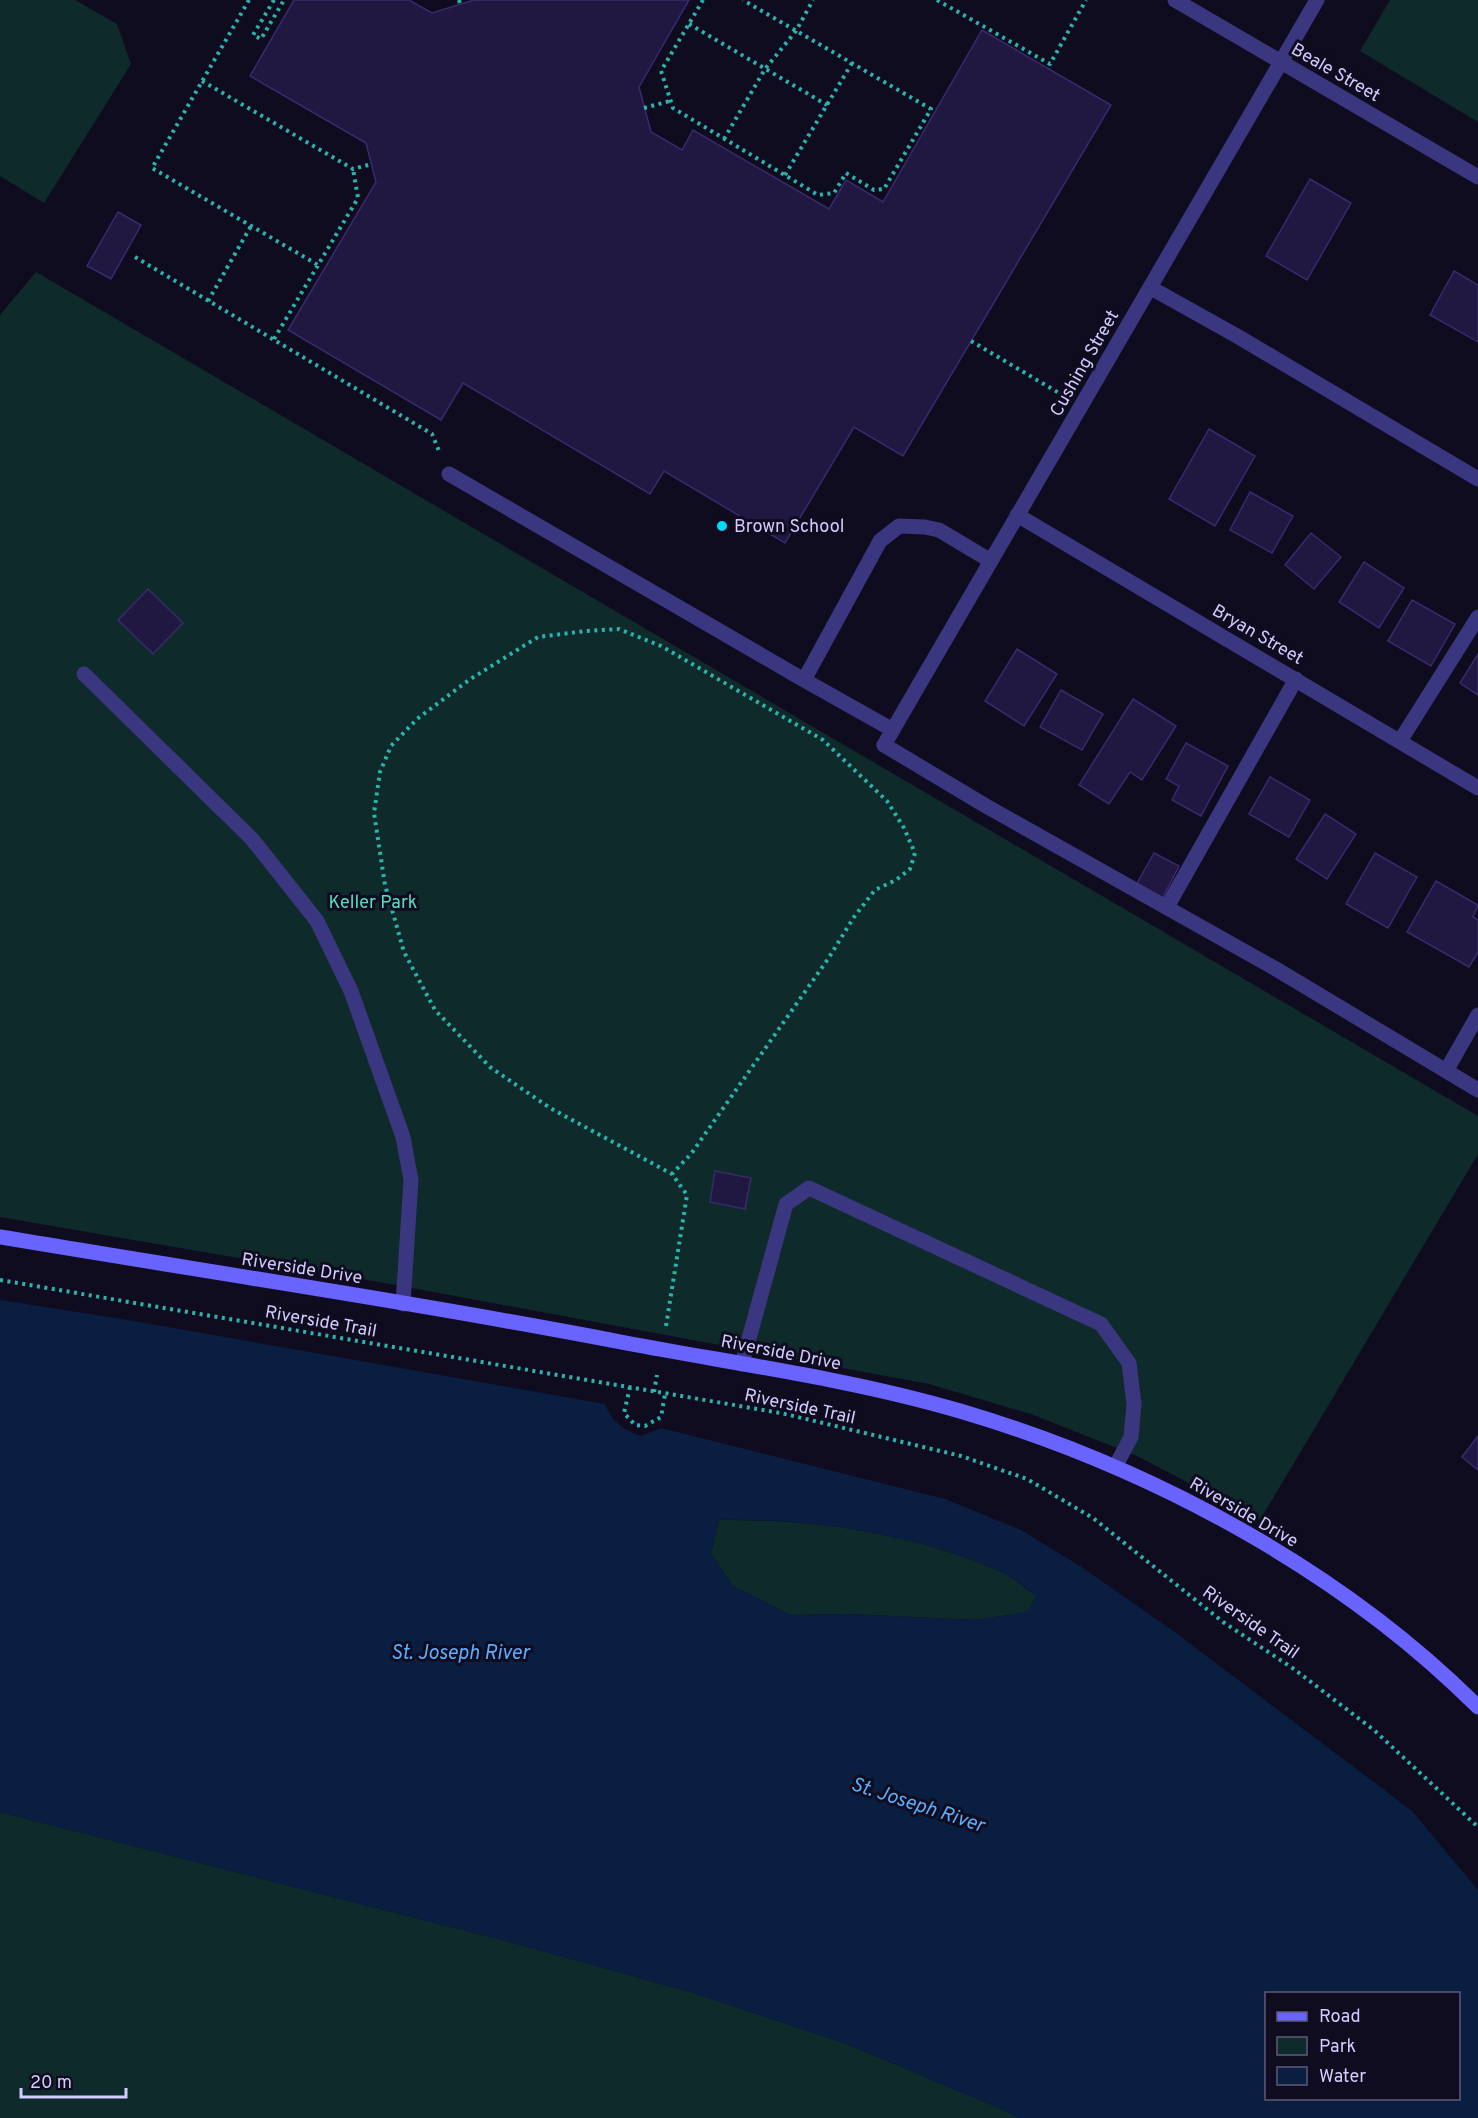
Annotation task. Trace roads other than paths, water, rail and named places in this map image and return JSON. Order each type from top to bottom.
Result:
[{"type":"street","name":"Beale Street","points":[[1174,0],[1478,177]]},
{"type":"street","name":"Cushing Street","points":[[1167,907],[986,806],[884,745],[1317,0]]},
{"type":"street","points":[[1150,288],[1237,336],[1478,479]]},
{"type":"street","points":[[449,474],[893,730]]},
{"type":"street","name":"Bryan Street","points":[[1017,514],[1478,788]]},
{"type":"street","points":[[804,680],[880,541],[899,526],[939,530],[991,561]]},
{"type":"street","points":[[1400,741],[1478,617]]},
{"type":"street","points":[[84,674],[252,839],[317,921],[351,991],[403,1137],[411,1180],[403,1304]]},
{"type":"street","points":[[1296,679],[1167,907],[1276,969],[1478,1090]]},
{"type":"street","points":[[1446,1071],[1478,1015]]},
{"type":"street","points":[[742,1364],[786,1204],[809,1188],[1101,1324],[1129,1363],[1134,1404],[1131,1437],[1115,1467]]},
{"type":"street","name":"Riverside Drive","points":[[0,1237],[403,1304],[742,1364],[869,1388],[957,1410],[1034,1435],[1115,1467],[1185,1500],[1252,1536],[1324,1582],[1388,1628],[1478,1707]]},
{"type":"water","name":"St. Joseph River","points":[[0,1300],[128,1320],[605,1404],[611,1416],[619,1424],[641,1436],[661,1428],[945,1499],[1021,1530],[1080,1566],[1176,1633],[1412,1811],[1478,1890],[1478,2118],[1019,2118],[847,2044],[694,1993],[506,1941],[0,1812]],"holes":[[[719,1520],[754,1520],[827,1526],[900,1538],[969,1559],[1002,1572],[1036,1596],[1028,1612],[976,1620],[847,1614],[790,1615],[733,1586],[711,1554]]]},
{"type":"place","name":"Brown School","points":[[722,526]]},
{"type":"park label","name":"Keller Park","points":[[373,902]]}]
